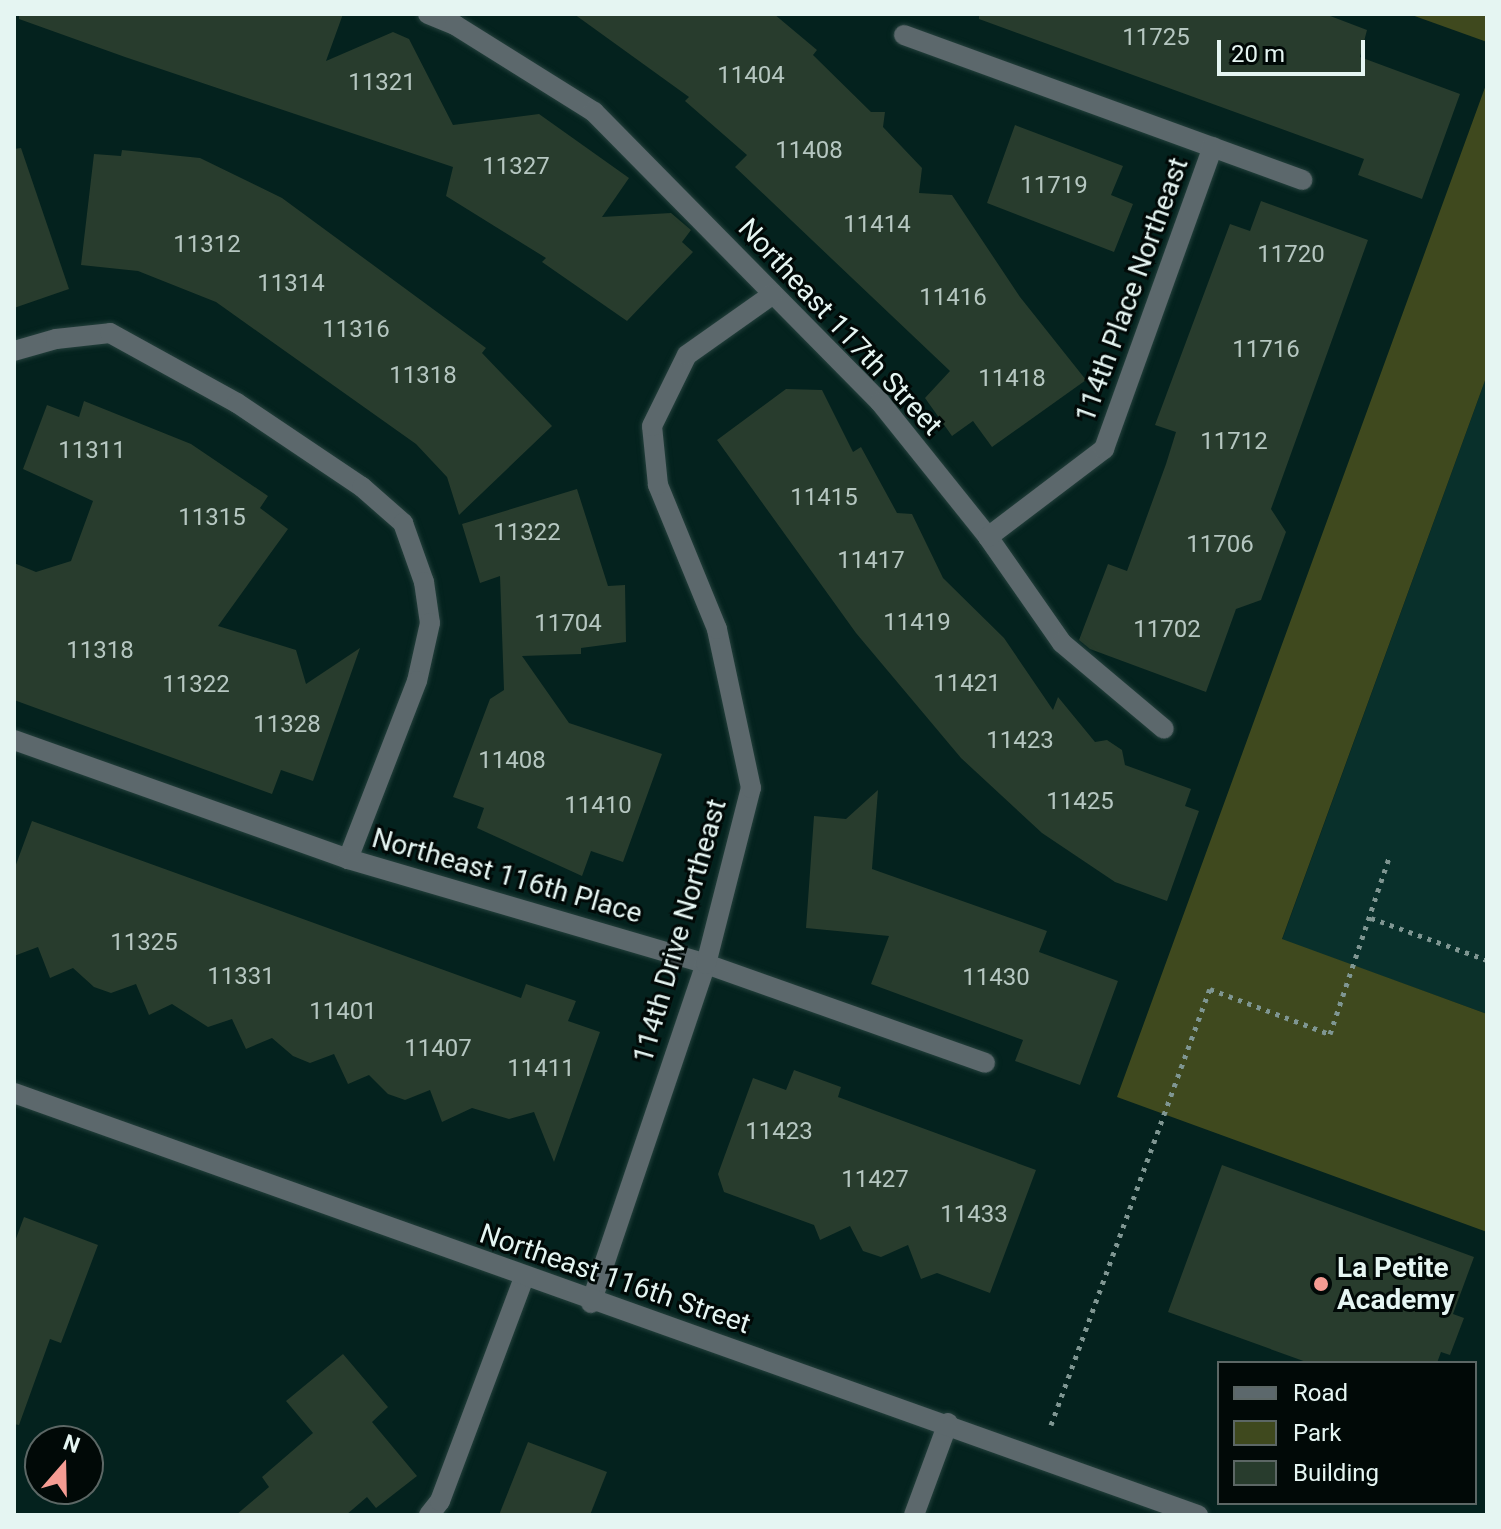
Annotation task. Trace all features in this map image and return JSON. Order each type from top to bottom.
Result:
[{"type":"street","name":"Northeast 117th Street","points":[[428,14],[455,25],[594,112],[880,402],[988,537],[1062,643],[1164,729]]},
{"type":"street","points":[[904,35],[1302,180]]},
{"type":"street","name":"114th Place Northeast","points":[[988,537],[1104,449],[1213,147]]},
{"type":"street","name":"114th Drive Northeast","points":[[591,1303],[706,964],[751,788],[717,629],[658,485],[652,426],[687,355],[773,294]]},
{"type":"street","points":[[14,351],[56,339],[110,333],[237,403],[362,487],[403,523],[424,582],[430,623],[417,681],[348,859]]},
{"type":"street","name":"Northeast 116th Place","points":[[14,740],[348,859],[706,964],[985,1063]]},
{"type":"street","name":"Northeast 116th Street","points":[[14,1093],[591,1303],[948,1423],[1198,1515]]},
{"type":"street","points":[[429,1515],[440,1501],[524,1278]]},
{"type":"street","points":[[914,1515],[948,1423]]},
{"type":"path","points":[[1040,1456],[1210,989],[1330,1034],[1390,855]]},
{"type":"path","points":[[1371,918],[1487,960]]},
{"type":"shaded area","points":[[1487,375],[1487,1014],[1282,940]]},
{"type":"green space","points":[[1409,14],[1487,14],[1487,42]]},
{"type":"green space","points":[[1487,82],[1487,375],[1282,939],[1487,1014],[1487,1232],[1117,1097]]},
{"type":"building","points":[[19,14],[343,14],[326,61],[393,32],[409,39],[453,125],[539,114],[629,178],[602,217],[671,213],[691,230],[682,242],[693,252],[627,321],[542,262],[546,258],[446,196],[453,167],[125,57],[19,19]]},
{"type":"building","points":[[574,14],[774,14],[817,50],[813,55],[871,112],[885,112],[883,127],[922,168],[919,193],[952,195],[1020,297],[1086,380],[992,447],[973,421],[952,436],[925,398],[950,371],[735,167],[747,155],[685,101],[689,97]]},
{"type":"building","points":[[979,14],[1325,14],[1367,30],[1360,57],[1460,94],[1422,199],[1358,175],[1364,159],[979,19]]},
{"type":"building","points":[[1015,125],[1123,166],[1111,195],[1133,204],[1114,252],[987,203]]},
{"type":"building","points":[[21,148],[69,289],[14,308],[14,149]]},
{"type":"building","points":[[122,150],[200,158],[282,198],[486,348],[482,353],[552,426],[459,515],[447,477],[416,444],[216,302],[138,271],[81,265],[94,154],[121,156]]},
{"type":"building","points":[[1261,201],[1368,240],[1271,509],[1286,532],[1261,600],[1236,609],[1206,692],[1090,649],[1079,640],[1108,564],[1127,571],[1166,464],[1176,432],[1155,425],[1230,224],[1250,231]]},
{"type":"building","points":[[786,389],[822,390],[853,452],[861,447],[897,513],[912,514],[943,578],[1004,638],[1053,710],[1058,697],[1095,742],[1107,740],[1122,750],[1125,765],[1191,789],[1185,806],[1199,811],[1167,901],[1115,882],[1042,833],[961,758],[856,633],[717,440]]},
{"type":"building","points":[[84,401],[191,444],[268,496],[260,508],[288,529],[218,626],[296,650],[306,684],[360,648],[313,781],[281,770],[272,794],[14,700],[14,563],[36,572],[71,561],[93,501],[23,469],[47,405],[79,417]]},
{"type":"building","points":[[577,489],[608,586],[625,585],[626,642],[581,648],[581,654],[522,656],[569,723],[662,754],[623,862],[591,851],[582,876],[477,828],[484,808],[453,797],[490,699],[504,690],[500,576],[480,583],[462,524]]},
{"type":"building","points":[[878,790],[872,869],[1047,931],[1039,952],[1118,981],[1080,1085],[1015,1061],[1023,1040],[871,984],[889,936],[806,928],[814,816],[846,819]]},
{"type":"building","points":[[32,821],[521,998],[526,984],[576,1001],[568,1021],[600,1032],[554,1162],[534,1112],[509,1119],[472,1108],[442,1122],[430,1090],[405,1100],[388,1094],[369,1075],[348,1084],[334,1054],[310,1063],[293,1056],[272,1038],[246,1049],[232,1019],[208,1027],[172,1004],[149,1015],[136,984],[111,993],[94,987],[73,968],[50,978],[38,947],[14,956],[14,870]]},
{"type":"building","points":[[794,1070],[841,1087],[838,1097],[1036,1170],[990,1293],[937,1273],[921,1279],[908,1245],[881,1257],[863,1251],[850,1226],[820,1240],[814,1225],[724,1192],[718,1174],[753,1078],[786,1090]]},
{"type":"building","name":"La Petite Academy","points":[[1222,1165],[1474,1257],[1453,1314],[1464,1318],[1450,1355],[1441,1352],[1438,1361],[1303,1361],[1168,1312]]},
{"type":"building","points":[[24,1217],[98,1245],[61,1343],[50,1339],[19,1425],[14,1424],[14,1244]]},
{"type":"building","points":[[343,1354],[388,1407],[372,1422],[417,1476],[376,1508],[367,1497],[346,1515],[236,1515],[269,1487],[262,1477],[313,1433],[286,1401]]},
{"type":"building","points":[[528,1442],[607,1472],[590,1515],[499,1515]]},
{"type":"place","name":"La Petite Academy","points":[[1321,1284]]}]
